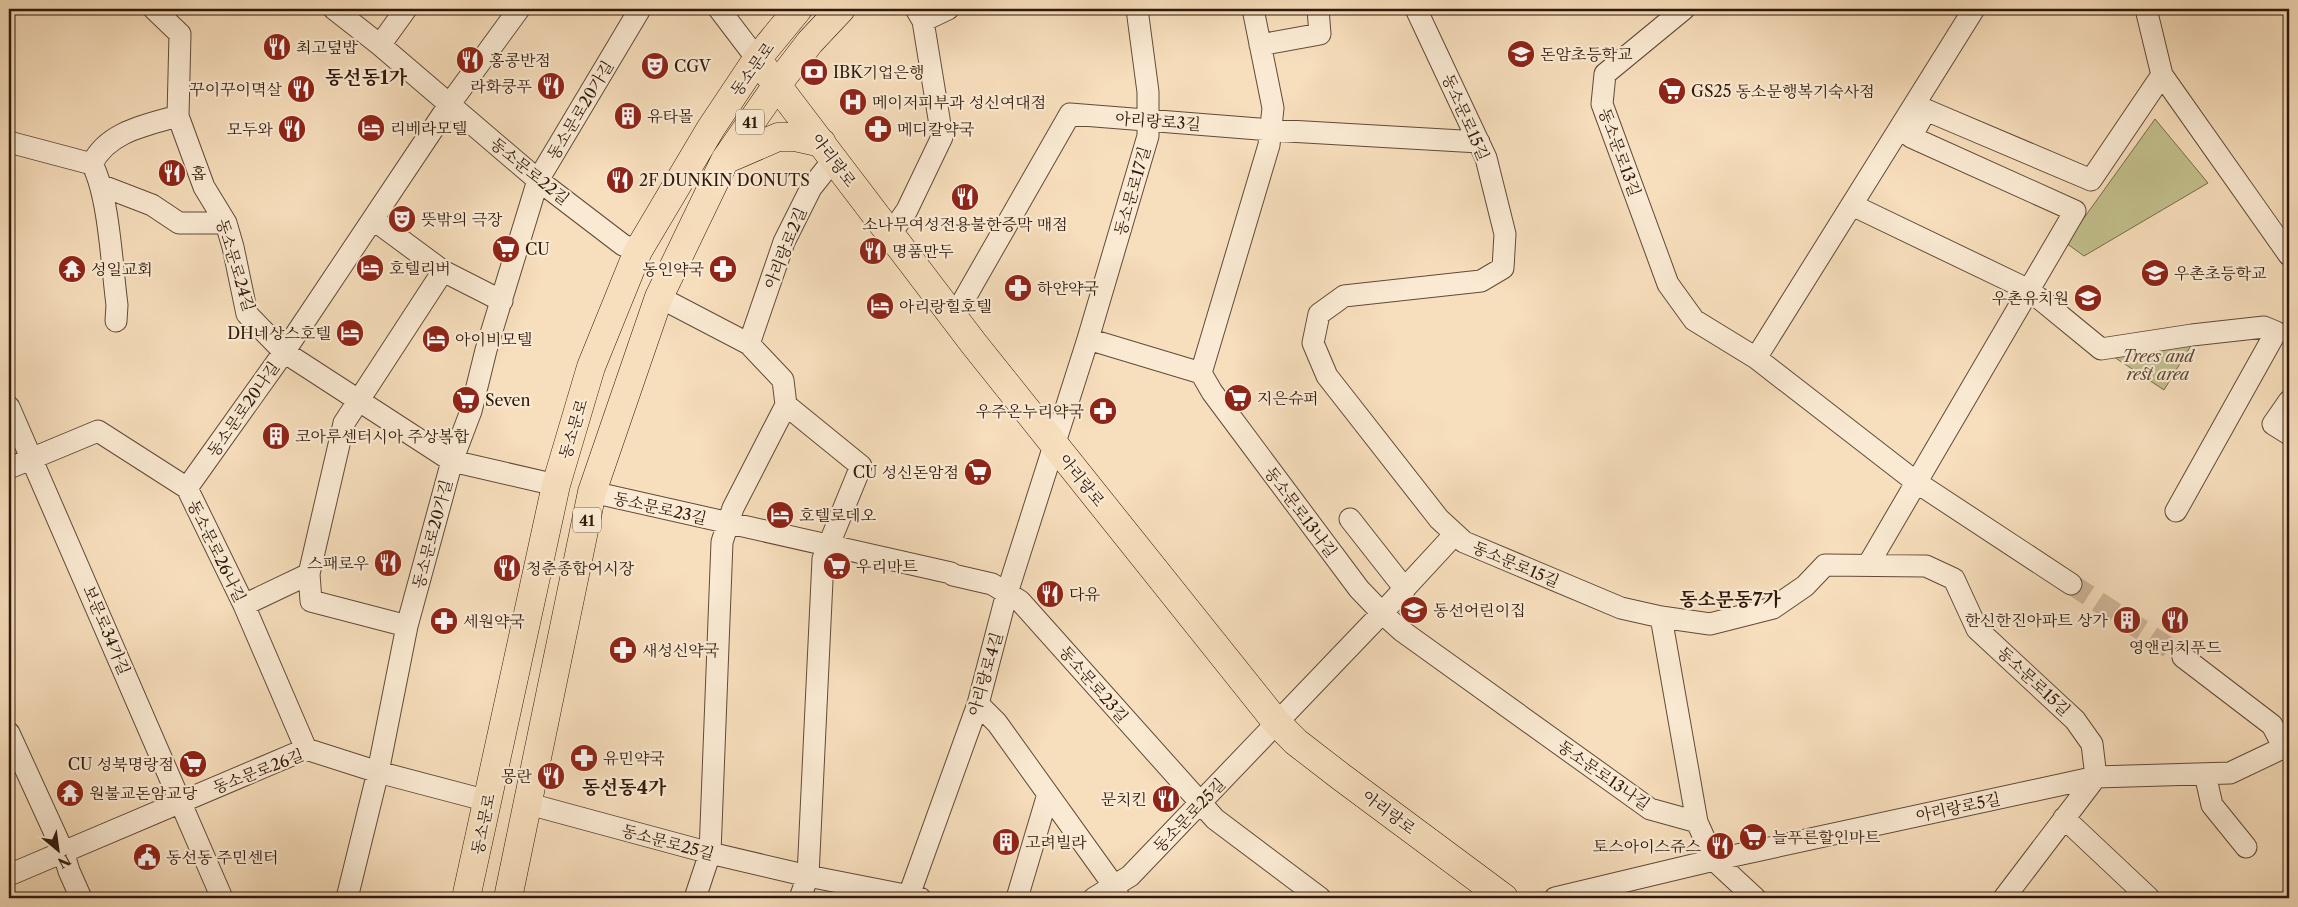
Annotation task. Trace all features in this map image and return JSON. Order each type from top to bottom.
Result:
[{"type":"main road","name":"동소문로","points":[[466,898],[556,485],[591,367],[638,251],[710,128],[757,59],[798,9]]},
{"type":"main road","name":"동소문로","points":[[508,898],[529,804],[592,492],[659,297],[725,160],[776,85],[810,42],[841,9]]},
{"type":"main road","name":"아리랑로","points":[[757,59],[890,235],[1055,446],[1277,723],[1296,742],[1340,776],[1504,898]]},
{"type":"main road","points":[[725,160],[778,137],[795,137],[828,151]]},
{"type":"street","name":"동소문로24길","points":[[154,9],[180,34],[178,116],[204,186],[226,223],[247,314],[284,352],[452,461],[556,485]]},
{"type":"street","name":"동소문로22길","points":[[334,9],[380,45],[538,180],[623,245],[638,251]]},
{"type":"street","points":[[380,45],[406,9]]},
{"type":"street","name":"동소문로20나길","points":[[187,488],[284,352],[450,105],[519,9]]},
{"type":"street","name":"동소문로20가길","points":[[347,898],[378,772],[407,626],[452,461],[471,411],[538,180],[640,9]]},
{"type":"street","points":[[719,9],[757,59]]},
{"type":"street","points":[[890,235],[907,210],[942,137],[919,15],[948,9]]},
{"type":"street","name":"동소문로17길","points":[[1055,446],[1148,136],[1148,92],[1136,9]]},
{"type":"street","points":[[1088,339],[1201,373],[1269,145],[1273,108],[1253,9]]},
{"type":"street","points":[[1260,45],[1320,34],[1318,9]]},
{"type":"street","name":"동소문로15길","points":[[1416,9],[1486,158],[1505,234],[1503,268],[1481,282],[1344,296],[1319,314],[1313,343],[1327,376],[1439,519],[1464,542],[1621,608],[1661,617],[1710,624],[1772,608],[1805,586],[1825,565],[1926,566],[1954,579],[1978,629],[2075,720],[2092,744],[2096,777]]},
{"type":"street","name":"동소문로13길","points":[[1684,9],[1605,74],[1602,104],[1668,284],[1694,320],[1756,358]]},
{"type":"street","points":[[1974,9],[1756,358],[1916,482],[2071,584]]},
{"type":"street","points":[[2146,9],[2162,75],[2289,255]]},
{"type":"street","points":[[1868,565],[2075,211],[1911,137],[1926,110],[2091,180],[2162,75]]},
{"type":"street","name":"아리랑로3길","points":[[954,317],[1070,114],[1271,130],[1479,142]]},
{"type":"street","points":[[116,321],[117,305],[100,185],[92,164],[98,152],[128,130],[178,116]]},
{"type":"street","points":[[9,142],[92,164]]},
{"type":"street","name":"아리랑로2길","points":[[749,344],[784,242],[828,151]]},
{"type":"street","points":[[100,185],[152,205],[180,223],[226,223]]},
{"type":"street","points":[[1852,205],[2029,290],[2101,349],[2192,335],[2255,328],[2264,328],[2276,332],[2176,511]]},
{"type":"street","points":[[374,220],[443,271],[502,301]]},
{"type":"street","points":[[407,626],[311,601],[309,574],[344,423],[443,271]]},
{"type":"street","points":[[659,297],[749,344],[783,380],[786,405],[862,466],[822,559],[808,876],[800,898]]},
{"type":"street","name":"동소문로13나길","points":[[1201,373],[1212,392],[1358,589],[1382,613],[1402,631],[1650,809],[1697,822]]},
{"type":"street","points":[[2289,401],[2272,424],[2289,434]]},
{"type":"street","name":"동소문로23길","points":[[695,898],[710,853],[722,542],[727,523],[786,405]]},
{"type":"street","name":"보문로34가길","points":[[9,407],[222,898]]},
{"type":"street","name":"동소문로26나길","points":[[32,459],[98,431],[187,488],[244,605],[306,749]]},
{"type":"street","name":"아리랑로4길","points":[[912,897],[978,704],[1007,593],[1055,446]]},
{"type":"street","points":[[9,468],[32,459]]},
{"type":"street","name":"동소문로23길","points":[[592,492],[828,547],[951,573],[992,584],[1020,601],[1215,819],[1320,898]]},
{"type":"street","points":[[1350,519],[1404,589]]},
{"type":"street","points":[[1277,723],[1455,534]]},
{"type":"street","points":[[244,605],[309,574]]},
{"type":"street","points":[[1661,617],[1697,822],[1714,860],[1755,898]]},
{"type":"street","points":[[2183,657],[2202,669],[2272,725],[2287,746]]},
{"type":"street","points":[[978,704],[997,723],[1117,892]]},
{"type":"street","name":"동소문로25길","points":[[1094,898],[1117,892],[1130,876],[1277,723]]},
{"type":"street","points":[[9,732],[63,851],[69,871],[81,898]]},
{"type":"street","name":"아리랑로5길","points":[[1555,898],[1714,860],[2096,777],[2230,773],[2287,746]]},
{"type":"street","name":"동소문로26길","points":[[9,875],[306,749],[378,772],[488,801]]},
{"type":"street","points":[[2205,774],[2212,805],[2246,847]]},
{"type":"street","points":[[2004,898],[2096,777]]},
{"type":"street","points":[[1017,898],[1048,794]]},
{"type":"street","name":"동소문로25길","points":[[529,804],[710,853],[808,876],[912,897]]},
{"type":"street","points":[[2064,818],[2149,898]]},
{"type":"green space","points":[[2155,119],[2208,183],[2084,256],[2066,243]]},
{"type":"green space","name":"Trees and rest area","points":[[2192,344],[2164,390],[2111,355]]},
{"type":"tunnel","points":[[2071,584],[2183,657]]},
{"type":"place","name":"최고덮밥","points":[[277,47]]},
{"type":"place","name":"돈암초등학교","points":[[1521,54]]},
{"type":"place","name":"홍콩반점","points":[[470,60]]},
{"type":"place","name":"CGV","points":[[655,66]]},
{"type":"place","name":"IBK기업은행","points":[[814,72]]},
{"type":"place","name":"라화쿵푸","points":[[551,86]]},
{"type":"place","name":"꾸이꾸이멱살","points":[[301,89]]},
{"type":"place","name":"GS25 동소문행복기숙사점","points":[[1672,91]]},
{"type":"place","name":"메이저피부과 성신여대점","points":[[853,102]]},
{"type":"place","name":"유타몰","points":[[628,116]]},
{"type":"place","name":"리베라모텔","points":[[371,128]]},
{"type":"place","name":"모두와","points":[[292,129]]},
{"type":"place","name":"메디칼약국","points":[[878,129]]},
{"type":"place","name":"홉","points":[[172,173]]},
{"type":"place","name":"2F DUNKIN DONUTS","points":[[620,180]]},
{"type":"place","name":"소나무여성전용불한증막 매점","points":[[965,197]]},
{"type":"place","name":"뜻밖의 극장","points":[[402,219]]},
{"type":"place","name":"CU","points":[[506,249]]},
{"type":"place","name":"명품만두","points":[[873,251]]},
{"type":"place","name":"호텔리버","points":[[370,268]]},
{"type":"place","name":"성일교회","points":[[72,269]]},
{"type":"place","name":"동인약국","points":[[723,269]]},
{"type":"place","name":"우촌초등학교","points":[[2155,273]]},
{"type":"place","name":"하얀약국","points":[[1018,288]]},
{"type":"place","name":"우촌유치원","points":[[2088,298]]},
{"type":"place","name":"아리랑힐호텔","points":[[880,306]]},
{"type":"place","name":"DH네상스호텔","points":[[350,333]]},
{"type":"place","name":"아이비모텔","points":[[436,339]]},
{"type":"place","name":"지은슈퍼","points":[[1238,398]]},
{"type":"place","name":"Seven","points":[[466,400]]},
{"type":"place","name":"우주온누리약국","points":[[1103,411]]},
{"type":"place","name":"코아루센터시아 주상복합","points":[[276,436]]},
{"type":"place","name":"CU 성신돈암점","points":[[978,472]]},
{"type":"place","name":"호텔로데오","points":[[780,515]]},
{"type":"place","name":"스패로우","points":[[388,563]]},
{"type":"place","name":"우리마트","points":[[837,566]]},
{"type":"place","name":"청춘종합어시장","points":[[507,568]]},
{"type":"place","name":"다유","points":[[1050,594]]},
{"type":"place","name":"동선어린이집","points":[[1414,610]]},
{"type":"place","name":"한신한진아파트 상가","points":[[2127,620]]},
{"type":"place","name":"영앤리치푸드","points":[[2175,620]]},
{"type":"place","name":"세원약국","points":[[444,621]]},
{"type":"place","name":"새성신약국","points":[[623,650]]},
{"type":"place","name":"유민약국","points":[[584,758]]},
{"type":"place","name":"CU 성북명랑점","points":[[193,764]]},
{"type":"place","name":"몽란","points":[[551,776]]},
{"type":"place","name":"원불교돈암교당","points":[[70,793]]},
{"type":"place","name":"문치킨","points":[[1166,799]]},
{"type":"place","name":"늘푸른할인마트","points":[[1753,837]]},
{"type":"place","name":"고려빌라","points":[[1006,842]]},
{"type":"place","name":"토스아이스쥬스","points":[[1720,846]]},
{"type":"place","name":"동선동 주민센터","points":[[147,857]]},
{"type":"district","name":"동선동1가","points":[[366,77]]},
{"type":"district","name":"동소문동7가","points":[[1730,599]]},
{"type":"district","name":"동선동4가","points":[[624,787]]}]
